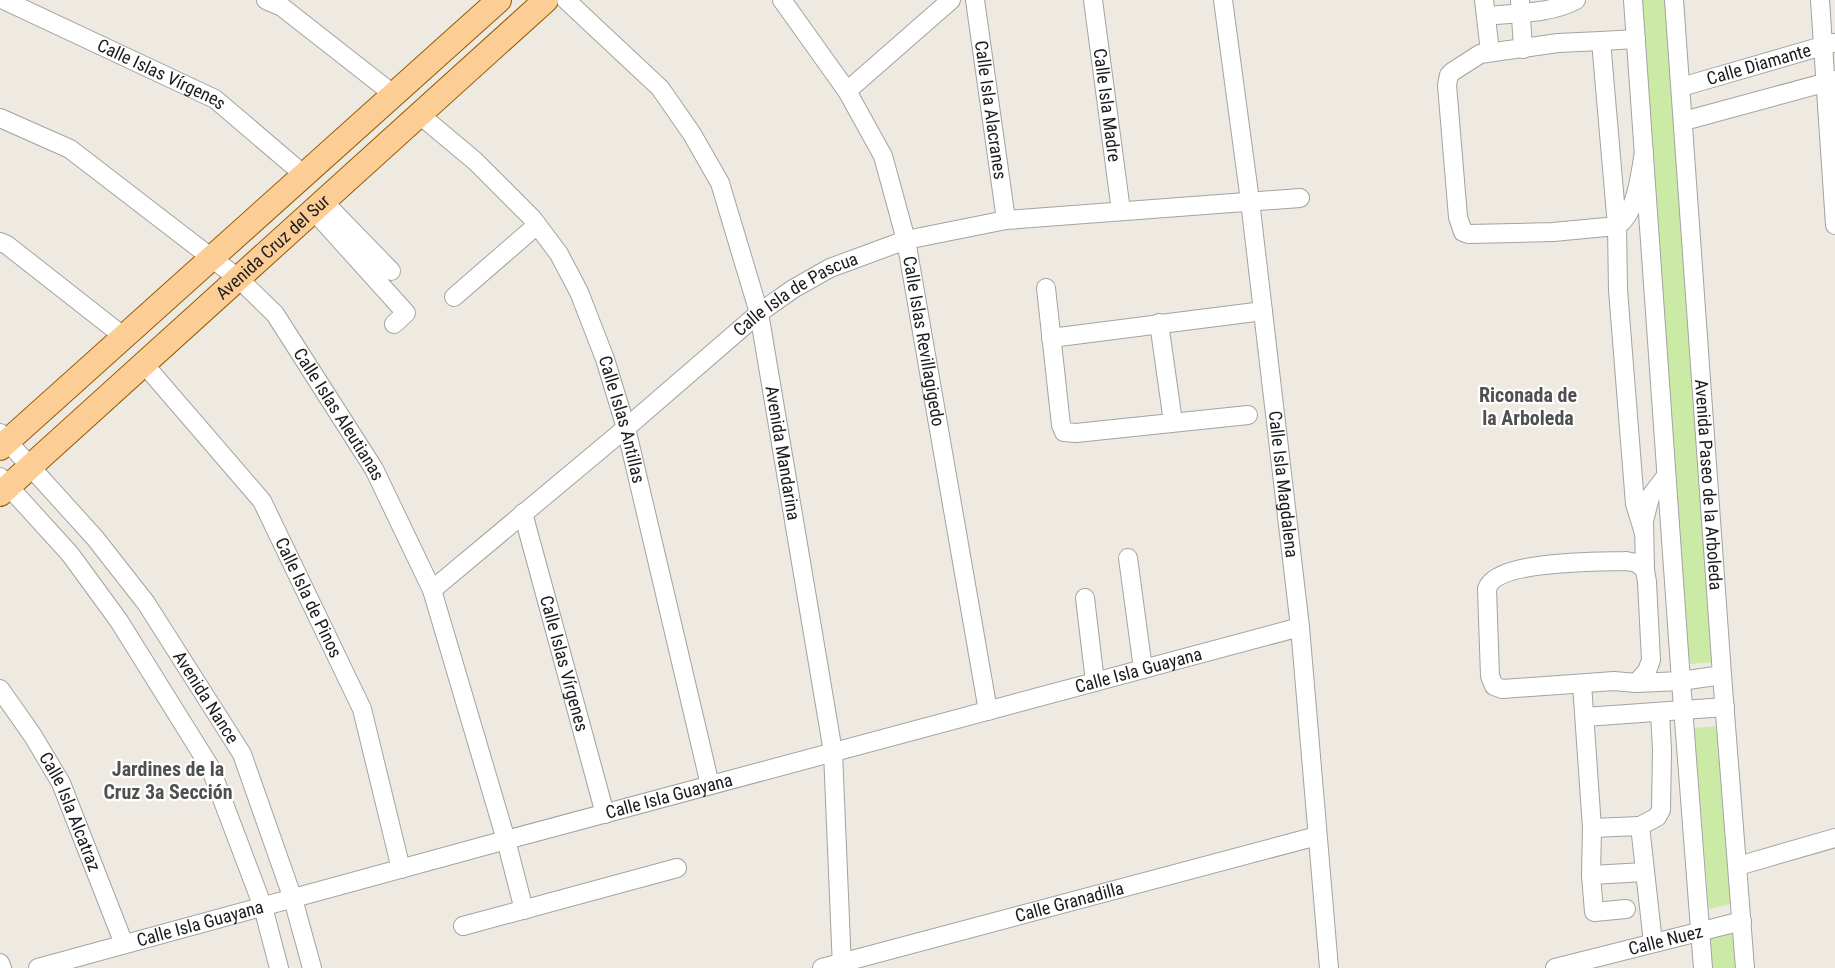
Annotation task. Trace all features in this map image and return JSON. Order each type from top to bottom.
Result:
[{"type":"main road","name":"Avenida Cruz del Sur","points":[[3,440],[123,336],[499,0]]},
{"type":"main road","name":"Avenida Cruz del Sur","points":[[3,486],[31,466],[546,0]]},
{"type":"main road","points":[[353,129],[375,156]]},
{"type":"street","name":"Calle Islas Vírgenes","points":[[4,0],[215,99],[303,174]]},
{"type":"street","points":[[266,0],[282,7],[393,94]]},
{"type":"street","name":"Avenida Mandarina","points":[[566,0],[660,88],[692,134],[720,183],[759,313],[833,752],[842,965]]},
{"type":"street","name":"Calle Islas Revillagigedo","points":[[783,0],[847,92],[883,156],[906,240],[988,711]]},
{"type":"street","points":[[847,92],[951,0]]},
{"type":"street","name":"Calle Isla Alacranes","points":[[975,0],[1006,220]]},
{"type":"street","name":"Calle Isla Madre","points":[[1094,0],[1121,211]]},
{"type":"street","name":"Calle Isla Magdalena","points":[[1223,0],[1250,201],[1300,627],[1329,968]]},
{"type":"street","points":[[1490,52],[1485,8],[1565,6],[1576,0]]},
{"type":"street","points":[[1633,0],[1680,681],[1703,968]]},
{"type":"street","name":"Avenida Paseo de la Arboleda","points":[[1674,0],[1745,968]]},
{"type":"street","points":[[1820,0],[1829,44],[1835,225]]},
{"type":"street","points":[[1521,6],[1523,50]]},
{"type":"street","points":[[1636,39],[1558,43],[1523,50],[1490,52],[1480,54],[1449,75],[1458,218],[1463,232],[1503,234],[1576,231],[1617,226],[1624,221],[1637,189],[1644,152]]},
{"type":"street","points":[[1601,41],[1617,226],[1618,290],[1635,504],[1644,533]]},
{"type":"street","name":"Calle Diamante","points":[[1681,87],[1829,44]]},
{"type":"street","name":"Calle Diamante","points":[[1684,122],[1830,81]]},
{"type":"street","name":"Calle Islas Antillas","points":[[420,115],[475,161],[537,225],[559,254],[579,291],[605,359],[626,428],[710,785]]},
{"type":"street","name":"Calle Islas Aleutianas","points":[[0,118],[70,149],[239,279],[275,314],[374,469],[432,590],[506,840],[524,910]]},
{"type":"street","name":"Calle Isla de Pascua","points":[[432,590],[759,313],[793,289],[830,268],[906,240],[1006,220],[1300,198]]},
{"type":"street","points":[[319,207],[392,271]]},
{"type":"street","points":[[319,207],[406,313],[394,324]]},
{"type":"street","points":[[454,297],[537,225]]},
{"type":"street","points":[[0,242],[7,245],[123,336]]},
{"type":"street","points":[[1046,288],[1061,425],[1064,432],[1076,433],[1248,415]]},
{"type":"street","points":[[1051,338],[1263,311]]},
{"type":"street","points":[[1159,323],[1173,422]]},
{"type":"street","name":"Calle Isla de Pinos","points":[[144,364],[262,501],[362,709],[400,869]]},
{"type":"street","name":"Avenida Nance","points":[[3,440],[31,466],[95,538],[146,603],[242,754],[293,899],[312,968]]},
{"type":"street","points":[[1636,682],[1647,671],[1652,660],[1644,520],[1650,497],[1666,476]]},
{"type":"street","name":"Avenida Nance","points":[[3,486],[70,554],[119,621],[210,767],[263,907],[279,968]]},
{"type":"street","name":"Calle Islas Vírgenes","points":[[523,513],[605,813]]},
{"type":"street","points":[[1128,558],[1143,669]]},
{"type":"street","points":[[1646,570],[1637,563],[1626,561],[1577,563],[1523,568],[1494,578],[1488,583],[1487,589],[1490,676],[1494,686],[1502,689],[1614,681],[1680,681],[1722,675]]},
{"type":"street","points":[[1085,598],[1095,682]]},
{"type":"street","name":"Calle Isla Guayana","points":[[38,968],[1300,627]]},
{"type":"street","points":[[1582,684],[1592,828],[1591,875],[1594,912],[1626,909]]},
{"type":"street","name":"Calle Isla Alcatraz","points":[[0,689],[33,736],[61,783],[124,944]]},
{"type":"street","points":[[1585,717],[1725,707]]},
{"type":"street","points":[[1592,828],[1640,826],[1657,817],[1661,810],[1660,713]]},
{"type":"street","points":[[1640,826],[1653,943]]},
{"type":"street","name":"Calle Granadilla","points":[[822,968],[842,965],[1317,836]]},
{"type":"street","points":[[1738,866],[1835,838]]},
{"type":"street","points":[[463,926],[677,868]]},
{"type":"street","points":[[1591,875],[1645,872]]},
{"type":"street","name":"Calle Nuez","points":[[1556,968],[1742,921]]},
{"type":"street","points":[[0,963],[2,968]]},
{"type":"green space","points":[[1641,0],[1666,0],[1714,662],[1689,664]]},
{"type":"green space","points":[[1720,726],[1734,903],[1709,909],[1694,728]]},
{"type":"green space","points":[[1735,933],[1737,968],[1712,968],[1710,939]]},
{"type":"district","name":"Riconada de la Arboleda","points":[[1528,406]]},
{"type":"district","name":"Jardines de la Cruz 3a Sección","points":[[168,780]]}]
